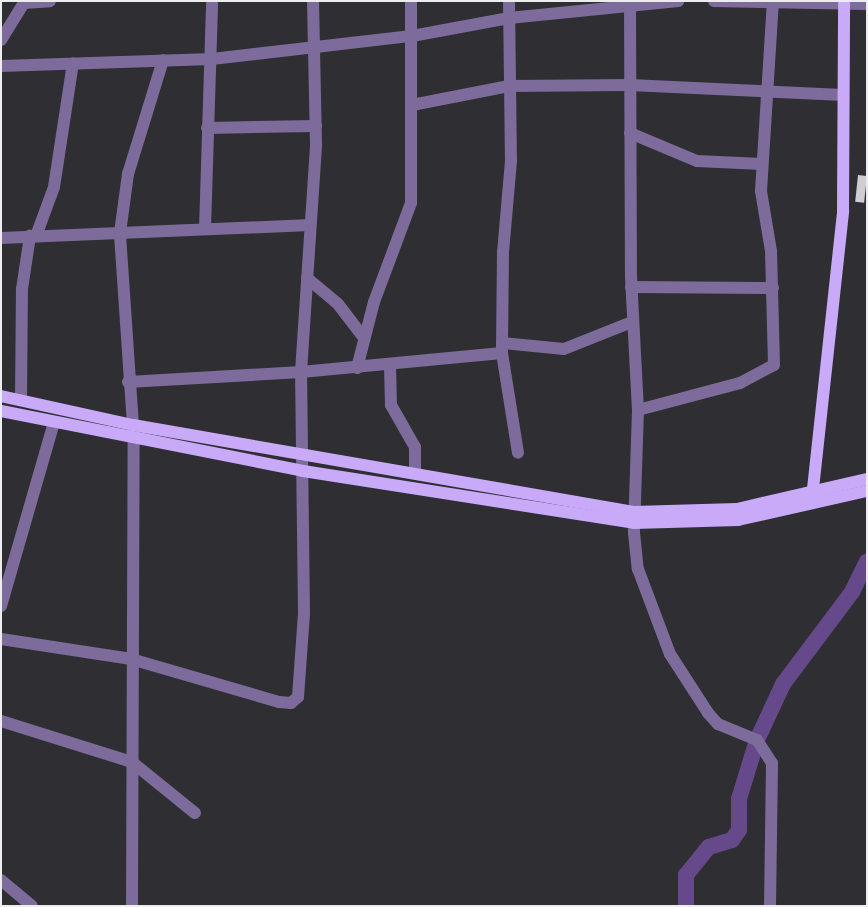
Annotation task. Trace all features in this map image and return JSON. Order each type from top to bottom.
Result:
[{"type":"main road","points":[[812,498],[843,211],[843,2]]},
{"type":"main road","points":[[1,396],[133,425],[302,456],[415,472],[634,517]]},
{"type":"main road","points":[[1,410],[134,440],[303,471],[634,517],[709,524],[849,489],[867,479]]},
{"type":"main road","points":[[849,489],[867,491]]},
{"type":"street","points":[[1,40],[24,2],[50,1]]},
{"type":"street","points":[[205,230],[207,128],[212,59],[212,1]]},
{"type":"street","points":[[1,639],[130,659],[279,702],[291,703],[298,697],[304,623],[301,372],[316,126],[314,1]]},
{"type":"street","points":[[356,368],[364,338],[411,203],[411,1]]},
{"type":"street","points":[[508,1],[508,86],[512,161],[502,348],[518,453]]},
{"type":"street","points":[[1,66],[212,59],[412,36],[508,18],[630,2],[678,1]]},
{"type":"street","points":[[714,1],[843,2],[867,4]]},
{"type":"street","points":[[630,2],[631,287],[638,410],[634,517],[638,569],[670,654],[718,724],[756,740],[772,762],[770,906]]},
{"type":"street","points":[[638,410],[740,383],[774,365],[773,288],[761,191],[770,93],[774,2]]},
{"type":"street","points":[[132,906],[130,659],[134,440],[128,382],[120,233],[128,174],[163,60]]},
{"type":"street","points":[[22,400],[22,289],[33,236],[54,187],[73,63]]},
{"type":"street","points":[[412,106],[508,86],[630,85],[843,95]]},
{"type":"street","points":[[207,128],[316,126]]},
{"type":"street","points":[[630,133],[697,161],[762,164]]},
{"type":"street","points":[[1,238],[310,225]]},
{"type":"street","points":[[307,278],[338,304],[364,338]]},
{"type":"street","points":[[631,287],[773,288]]},
{"type":"street","points":[[128,382],[390,365],[502,348],[564,349],[632,322]]},
{"type":"street","points":[[390,365],[392,405],[416,447],[415,472]]},
{"type":"street","points":[[1,606],[54,422]]},
{"type":"street","points":[[1,722],[132,762],[195,813]]},
{"type":"street","points":[[1,880],[32,906]]},
{"type":"building","points":[[858,175],[867,176],[864,203],[855,202]]},
{"type":"waterway","points":[[686,906],[686,875],[709,847],[732,840],[739,830],[739,799],[757,740],[783,684],[852,592],[867,561]]}]
